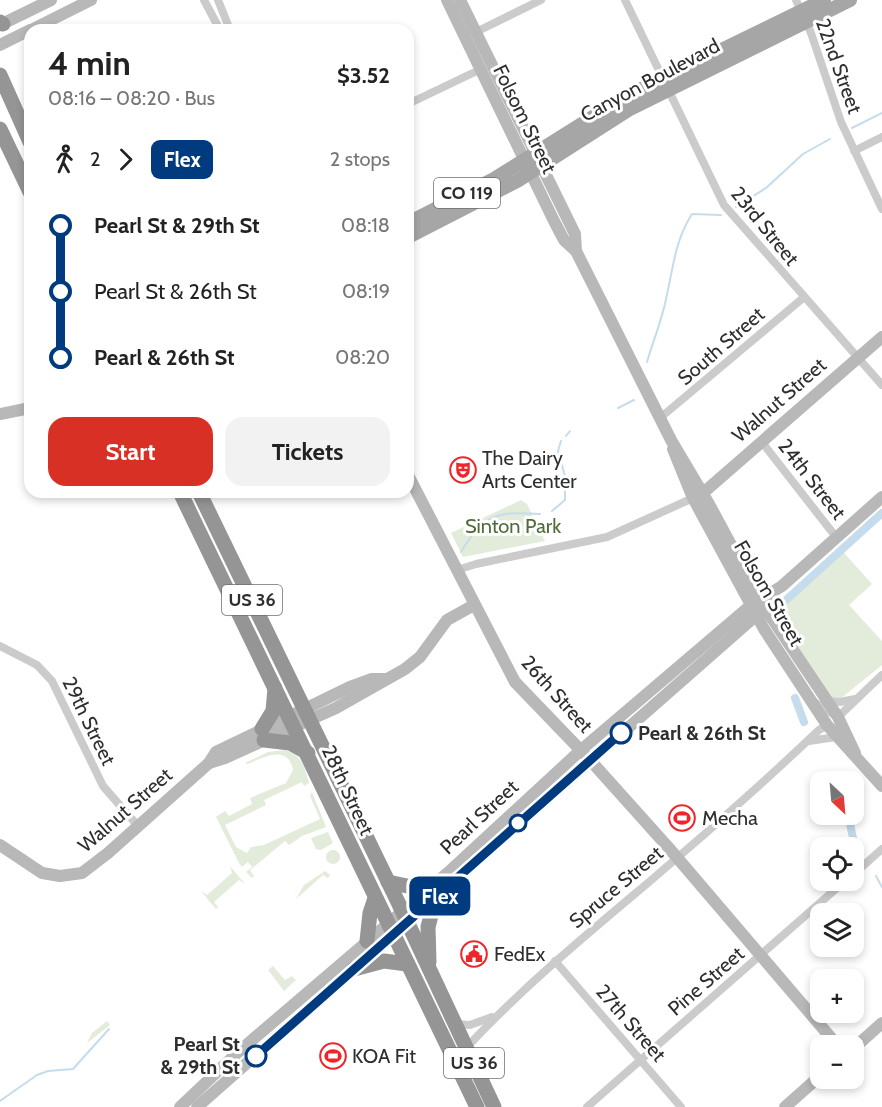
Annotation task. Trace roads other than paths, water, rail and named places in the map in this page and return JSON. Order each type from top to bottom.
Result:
[{"type":"highway","points":[[0,75],[24,129]]},
{"type":"highway","points":[[0,129],[24,179]]},
{"type":"highway","name":"28th Street","points":[[183,498],[477,1107]]},
{"type":"highway","name":"28th Street","points":[[202,498],[428,965],[494,1107]]},
{"type":"highway","points":[[275,685],[273,711],[263,735],[290,743],[308,753]]},
{"type":"highway","points":[[388,882],[434,893],[428,927],[430,952],[428,965]]},
{"type":"highway","points":[[367,941],[370,913],[375,898]]},
{"type":"highway","points":[[354,969],[384,961],[407,964]]},
{"type":"main road","points":[[1,24],[51,0]]},
{"type":"main road","points":[[42,24],[91,0]]},
{"type":"main road","name":"Canyon Boulevard","points":[[414,233],[628,110],[664,84],[824,0]]},
{"type":"main road","name":"Canyon Boulevard","points":[[801,11],[850,0]]},
{"type":"main road","name":"Folsom Street","points":[[451,1],[476,32],[532,164]]},
{"type":"main road","name":"Folsom Street","points":[[451,1],[479,70],[575,234],[576,251],[698,495],[811,700],[823,728],[836,737],[846,749],[853,748]]},
{"type":"main road","points":[[0,45],[24,33]]},
{"type":"main road","name":"Canyon Boulevard","points":[[414,220],[494,179],[532,164]]},
{"type":"main road","name":"Walnut Street","points":[[698,495],[882,337]]},
{"type":"main road","points":[[0,414],[24,409]]},
{"type":"main road","name":"26th Street","points":[[414,487],[515,682],[590,760],[828,1035]]},
{"type":"main road","name":"Pearl Street","points":[[197,1107],[354,969],[390,930],[501,841],[882,497]]},
{"type":"main road","name":"Walnut Street","points":[[0,845],[40,872],[70,876],[91,867],[209,763],[225,758],[360,683],[385,679],[412,664],[447,620],[474,606]]},
{"type":"main road","name":"Folsom Street","points":[[758,607],[827,700],[842,715],[853,748],[882,786]]},
{"type":"main road","name":"Pearl Street","points":[[434,893],[542,785],[581,750],[686,661],[758,607]]},
{"type":"main road","points":[[656,703],[663,693],[684,674],[686,661]]},
{"type":"main road","points":[[501,841],[501,833],[542,785]]},
{"type":"main road","name":"Pearl Street","points":[[180,1107],[237,1053],[367,941],[390,930]]},
{"type":"main road","points":[[864,1039],[882,1023]]},
{"type":"main road","points":[[785,1107],[810,1085]]},
{"type":"street","points":[[204,0],[217,24]]},
{"type":"street","points":[[218,0],[228,24]]},
{"type":"street","points":[[476,32],[541,0]]},
{"type":"street","name":"23rd Street","points":[[625,0],[724,205],[802,297],[882,385]]},
{"type":"street","name":"22nd Street","points":[[801,11],[854,151],[882,209]]},
{"type":"street","points":[[414,101],[479,70]]},
{"type":"street","points":[[854,151],[882,137]]},
{"type":"street","name":"South Street","points":[[660,418],[802,297]]},
{"type":"street","name":"24th Street","points":[[761,441],[836,537]]},
{"type":"street","name":"Walnut Street","points":[[457,570],[607,537],[698,495]]},
{"type":"street","name":"29th Street","points":[[0,646],[37,664],[52,681],[103,786],[138,826]]},
{"type":"street","points":[[811,700],[842,715],[855,699],[882,675]]},
{"type":"street","points":[[827,700],[840,702],[855,699]]},
{"type":"street","points":[[823,728],[853,748]]},
{"type":"street","name":"Spruce Street","points":[[467,1047],[500,1012],[555,961],[677,858],[823,728]]},
{"type":"street","points":[[808,741],[836,737]]},
{"type":"street","points":[[864,865],[882,849]]},
{"type":"street","name":"Pine Street","points":[[587,1107],[834,891]]},
{"type":"street","name":"27th Street","points":[[555,961],[681,1107]]},
{"type":"street","name":"Spruce Street","points":[[456,1024],[479,1023],[500,1012]]},
{"type":"waterway","points":[[852,128],[882,113]]},
{"type":"waterway","points":[[736,207],[766,188],[803,154],[830,139]]},
{"type":"waterway","points":[[647,362],[664,307],[678,244],[686,224],[692,214],[721,215]]},
{"type":"waterway","points":[[618,408],[634,400]]},
{"type":"waterway","points":[[566,436],[570,431]]},
{"type":"waterway","points":[[552,511],[565,500],[565,476],[558,451],[561,441]]},
{"type":"waterway","points":[[461,552],[477,530],[493,518],[513,513],[540,514]]},
{"type":"waterway","points":[[785,601],[882,513]]},
{"type":"waterway","points":[[795,698],[804,722]]},
{"type":"waterway","points":[[850,825],[853,837]]},
{"type":"waterway","points":[[876,876],[882,887]]},
{"type":"waterway","points":[[0,1101],[37,1075],[48,1071],[73,1069],[109,1029]]},
{"type":"place","name":"The Dairy Arts Center","points":[[463,470]]},
{"type":"place","name":"Pearl & 26th St","points":[[621,733]]},
{"type":"place","name":"Mecha","points":[[682,818]]},
{"type":"place","name":"FedEx","points":[[474,954]]},
{"type":"place","name":"Pearl St & 29th St","points":[[256,1056]]},
{"type":"place","name":"KOA Fit","points":[[333,1056]]},
{"type":"park label","name":"Sinton Park","points":[[513,526]]}]
